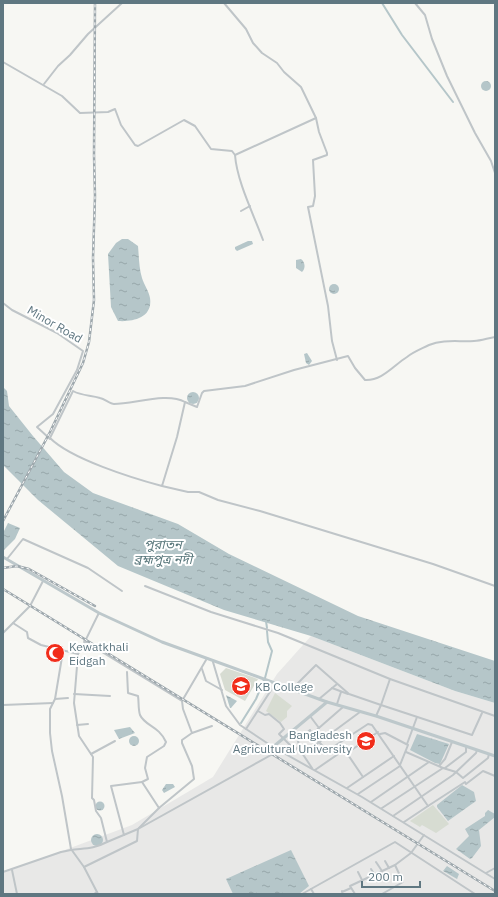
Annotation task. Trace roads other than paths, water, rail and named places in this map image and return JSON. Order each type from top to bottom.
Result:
[{"type":"main road","points":[[3,558],[99,613],[162,642],[206,660],[326,702],[376,716],[495,756]]},
{"type":"main road","points":[[274,747],[326,702]]},
{"type":"street","points":[[44,84],[58,66],[70,56],[88,34],[122,3]]},
{"type":"street","points":[[224,3],[246,29],[253,43],[262,53],[277,63],[284,72],[301,87],[316,118],[319,132],[327,153],[313,160],[315,196],[313,206],[308,207],[328,306],[332,341],[337,360]]},
{"type":"street","points":[[415,3],[425,15],[432,39],[447,76],[475,133],[491,161],[495,173]]},
{"type":"street","points":[[3,62],[44,84],[62,96],[80,113],[108,112],[114,110],[129,139],[135,145],[138,146],[146,142],[184,120],[195,126],[212,149],[232,151],[235,155],[236,163],[250,206],[263,240]]},
{"type":"street","points":[[235,155],[316,118]]},
{"type":"street","points":[[241,211],[250,206]]},
{"type":"street","name":"Minor Road","points":[[3,302],[12,310],[56,333],[83,350],[77,370],[53,414],[36,427],[39,431],[54,441]]},
{"type":"street","points":[[495,337],[475,341],[449,341],[431,344],[408,356],[388,370],[384,375],[369,380],[365,380],[360,375],[348,356],[294,370],[245,386],[203,391],[198,407],[180,400],[164,399],[112,404],[101,398],[79,395],[73,392],[50,438],[78,457],[142,481],[188,492],[199,492],[218,500],[260,511],[433,564],[495,586]]},
{"type":"street","points":[[162,486],[177,437],[185,402]]},
{"type":"street","points":[[7,560],[23,539],[88,568],[122,591]]},
{"type":"street","points":[[3,633],[30,606],[43,581]]},
{"type":"street","points":[[145,586],[211,612],[278,633],[390,679],[495,716]]},
{"type":"street","points":[[99,613],[78,654],[74,694],[79,736],[93,757],[92,798],[94,800],[96,811],[102,822],[107,842]]},
{"type":"street","points":[[13,623],[27,632],[28,638],[41,644],[78,654]]},
{"type":"street","points":[[84,641],[182,701]]},
{"type":"street","points":[[63,651],[55,699],[50,709],[50,733],[71,849],[84,867],[98,893],[94,894]]},
{"type":"street","points":[[192,733],[183,710],[182,701],[206,660]]},
{"type":"street","points":[[213,662],[228,710],[236,721],[246,729],[274,747],[358,794],[495,879]]},
{"type":"street","points":[[291,690],[316,665],[349,694]]},
{"type":"street","points":[[201,669],[206,681],[222,690]]},
{"type":"street","points":[[124,836],[111,786],[148,780],[145,768],[147,757],[164,746],[166,742],[159,730],[147,723],[139,714],[138,696],[128,693],[127,672]]},
{"type":"street","points":[[376,716],[390,679]]},
{"type":"street","points":[[246,729],[275,684]]},
{"type":"street","points":[[319,699],[337,684]]},
{"type":"street","points":[[332,688],[472,736],[482,712]]},
{"type":"street","points":[[337,704],[341,692]]},
{"type":"street","points":[[74,694],[110,696]]},
{"type":"street","points":[[55,699],[68,698]]},
{"type":"street","points":[[3,705],[53,703]]},
{"type":"street","points":[[312,734],[344,706]]},
{"type":"street","points":[[258,711],[265,715],[268,714],[280,723],[284,729],[279,734],[295,750],[298,747]]},
{"type":"street","points":[[302,754],[360,712]]},
{"type":"street","points":[[310,716],[319,728]]},
{"type":"street","points":[[358,794],[402,764],[407,744],[417,717]]},
{"type":"street","points":[[313,769],[298,747],[298,741],[310,730],[327,751],[370,723],[428,806]]},
{"type":"street","points":[[77,725],[88,724]]},
{"type":"street","points":[[84,867],[137,841],[138,829],[159,808],[194,779],[192,766],[181,742],[192,733],[212,726]]},
{"type":"street","points":[[347,754],[378,733],[385,733],[407,744]]},
{"type":"street","points":[[91,754],[115,742]]},
{"type":"street","points":[[439,766],[445,759],[452,742]]},
{"type":"street","points":[[340,743],[363,777]]},
{"type":"street","points":[[381,809],[466,752],[466,747]]},
{"type":"street","points":[[3,872],[71,849],[93,849],[124,836],[280,750]]},
{"type":"street","points":[[313,769],[344,750]]},
{"type":"street","points":[[393,816],[456,772],[476,753],[476,750]]},
{"type":"street","points":[[406,752],[456,772],[465,782]]},
{"type":"street","points":[[463,778],[488,758],[489,754]]},
{"type":"street","points":[[347,788],[394,756]]},
{"type":"street","points":[[370,802],[429,762]]},
{"type":"street","points":[[404,822],[465,782],[466,784],[484,770],[495,776]]},
{"type":"street","points":[[142,782],[159,808]]},
{"type":"street","points":[[342,891],[351,888],[350,886],[395,865],[411,853],[424,835]]},
{"type":"street","points":[[302,894],[395,842],[475,894]]},
{"type":"street","points":[[376,862],[382,872]]},
{"type":"street","points":[[389,868],[386,862],[390,862]]},
{"type":"street","points":[[382,894],[403,882],[395,865]]},
{"type":"street","points":[[371,868],[374,875]]},
{"type":"street","points":[[486,873],[495,868]]},
{"type":"street","points":[[12,870],[17,894]]},
{"type":"street","points":[[358,872],[362,880]]},
{"type":"street","points":[[351,888],[354,894]]},
{"type":"street","points":[[311,889],[314,894]]},
{"type":"water","points":[[484,81],[488,81],[490,82],[490,90],[484,91],[481,88],[481,84]]},
{"type":"water","points":[[122,239],[128,239],[138,246],[141,274],[150,298],[150,305],[145,314],[130,321],[118,321],[111,307],[108,254],[116,243]]},
{"type":"water","points":[[248,241],[252,241],[253,244],[237,251],[235,249],[235,247]]},
{"type":"water","points":[[301,259],[303,262],[304,267],[302,272],[296,268],[296,260]]},
{"type":"water","points":[[332,284],[336,284],[339,289],[336,294],[332,294],[329,291],[329,287]]},
{"type":"water","points":[[307,353],[312,361],[309,365],[306,363],[304,354]]},
{"type":"water","name":"পুরাতন ব্রহ্মপুত্র নদী","points":[[3,387],[7,391],[9,406],[33,436],[64,472],[93,493],[178,524],[229,554],[358,616],[495,661],[495,703],[455,691],[311,636],[224,610],[118,566],[38,500],[3,465]]},
{"type":"water","points":[[193,392],[197,394],[199,398],[197,402],[193,404],[189,402],[187,398],[189,394]]},
{"type":"water","points":[[8,523],[20,528],[15,539],[3,551],[3,533]]},
{"type":"water","points":[[226,695],[237,701],[231,708],[230,708]]},
{"type":"water","points":[[130,727],[135,733],[119,739],[114,730]]},
{"type":"water","points":[[417,734],[449,744],[440,764],[435,763],[410,750]]},
{"type":"water","points":[[132,736],[136,736],[138,737],[138,745],[132,746],[129,743],[129,739]]},
{"type":"water","points":[[166,784],[173,784],[175,787],[164,793],[162,790]]},
{"type":"water","points":[[462,785],[474,792],[476,801],[448,821],[437,805]]},
{"type":"water","points":[[100,801],[105,806],[100,811],[95,806]]},
{"type":"water","points":[[488,810],[495,814],[495,817],[479,830],[481,846],[470,859],[456,849],[469,836],[465,829],[485,816],[485,813]]},
{"type":"water","points":[[95,834],[99,834],[103,840],[99,846],[95,846],[91,842],[91,838]]},
{"type":"water","points":[[291,850],[309,886],[299,894],[233,894],[226,879]]},
{"type":"water","points":[[447,866],[459,874],[457,879],[443,871]]},
{"type":"waterway","points":[[382,3],[402,35],[453,102]]},
{"type":"waterway","points":[[266,621],[267,628]]},
{"type":"waterway","points":[[265,678],[272,651],[268,642],[267,631]]},
{"type":"waterway","points":[[241,723],[256,699],[264,680]]},
{"type":"railway","points":[[3,521],[50,432],[83,363],[89,342],[94,300],[95,3]]},
{"type":"railway","points":[[3,568],[17,566],[29,569],[95,606]]},
{"type":"railway","points":[[3,589],[495,891]]},
{"type":"place","name":"Kewatkhali Eidgah","points":[[55,653]]},
{"type":"place","name":"KB College","points":[[241,686]]},
{"type":"place","name":"Bangladesh Agricultural University","points":[[366,741]]}]
